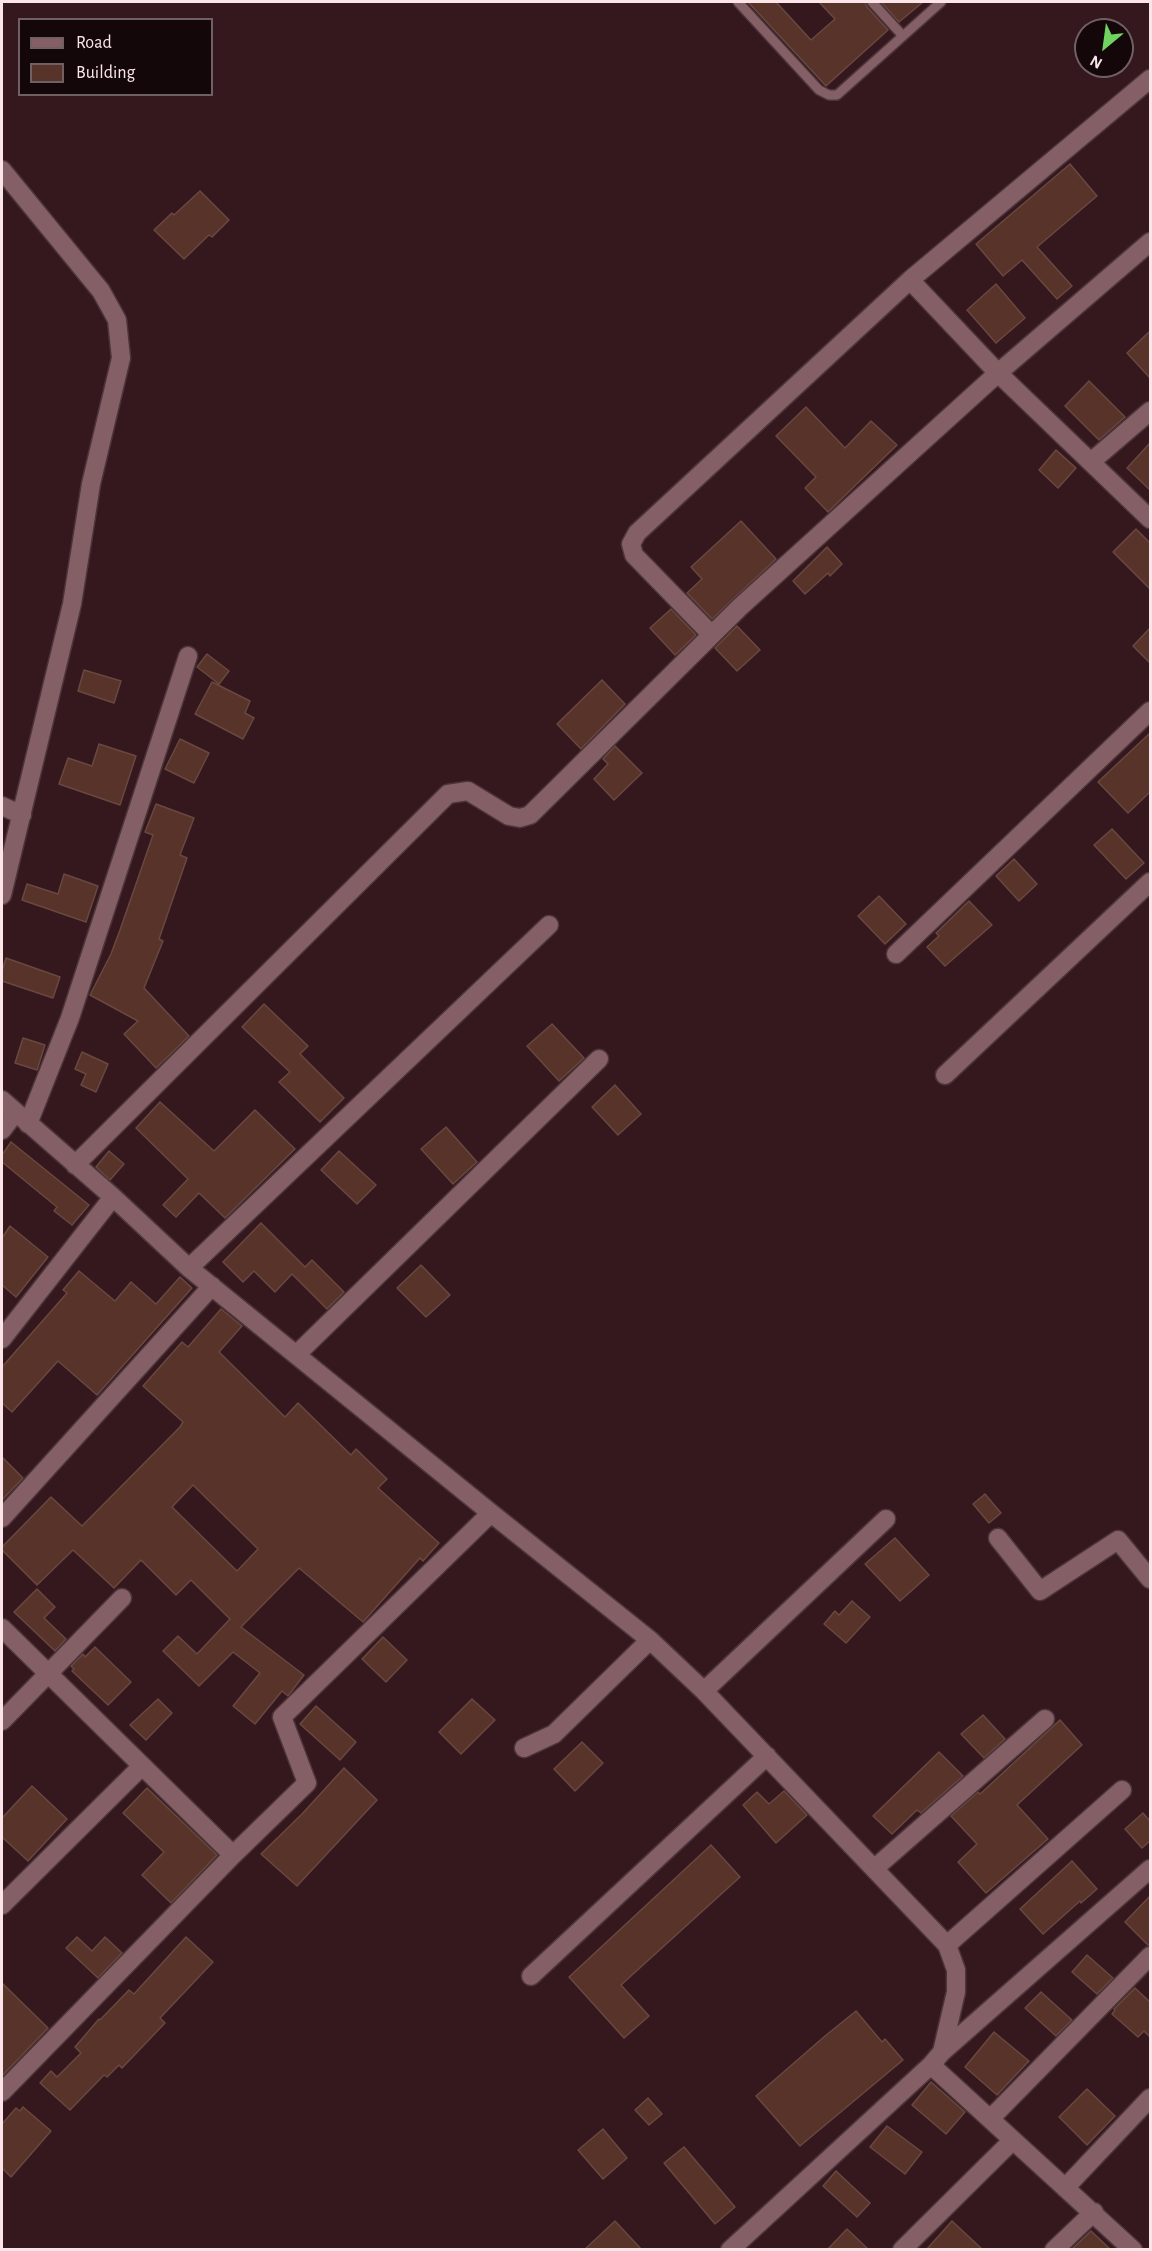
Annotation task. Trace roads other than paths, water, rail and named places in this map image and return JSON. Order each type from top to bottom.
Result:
[{"type":"street","points":[[711,634],[633,555],[631,550],[633,538],[637,532],[910,280],[1150,79]]},
{"type":"street","points":[[2,170],[101,291],[117,321],[121,358],[91,484],[72,604],[2,895]]},
{"type":"street","points":[[75,1165],[448,794],[468,791],[509,816],[520,818],[530,815],[711,634],[998,373],[1150,242]]},
{"type":"street","points":[[910,280],[998,373],[1150,519]]},
{"type":"street","points":[[1092,461],[1150,411]]},
{"type":"street","points":[[2,1130],[22,1119],[70,1018],[188,656]]},
{"type":"street","points":[[896,954],[1150,711]]},
{"type":"street","points":[[2,806],[22,815]]},
{"type":"street","points":[[945,1075],[1150,882]]},
{"type":"street","points":[[189,1268],[549,925]]},
{"type":"street","points":[[296,1355],[599,1059]]},
{"type":"street","points":[[2,1100],[113,1197],[189,1268],[650,1640],[704,1691],[947,1945],[956,1970],[956,1992],[936,2058]]},
{"type":"street","points":[[2,1339],[113,1197]]},
{"type":"street","points":[[2,1518],[212,1286]]},
{"type":"street","points":[[2,2092],[233,1855],[307,1783],[282,1717],[490,1513]]},
{"type":"street","points":[[704,1691],[886,1519]]},
{"type":"street","points":[[998,1538],[1040,1592],[1118,1540],[1150,1579]]},
{"type":"street","points":[[2,1721],[122,1598]]},
{"type":"street","points":[[2,1628],[233,1855]]},
{"type":"street","points":[[524,1748],[554,1734],[650,1640]]},
{"type":"street","points":[[874,1868],[1045,1719]]},
{"type":"street","points":[[531,1976],[767,1756]]},
{"type":"street","points":[[2,1905],[142,1766]]},
{"type":"street","points":[[947,1945],[1122,1790]]},
{"type":"street","points":[[730,2250],[936,2058],[1150,1869]]},
{"type":"street","points":[[990,2119],[1150,1956]]},
{"type":"street","points":[[936,2058],[990,2119],[1133,2250]]},
{"type":"street","points":[[1065,2188],[1150,2098]]},
{"type":"street","points":[[902,2250],[1013,2140]]},
{"type":"street","points":[[1054,2250],[1094,2212]]},
{"type":"lane","points":[[738,2],[819,90],[830,95],[837,95],[940,2]]},
{"type":"lane","points":[[872,2],[903,36]]}]
